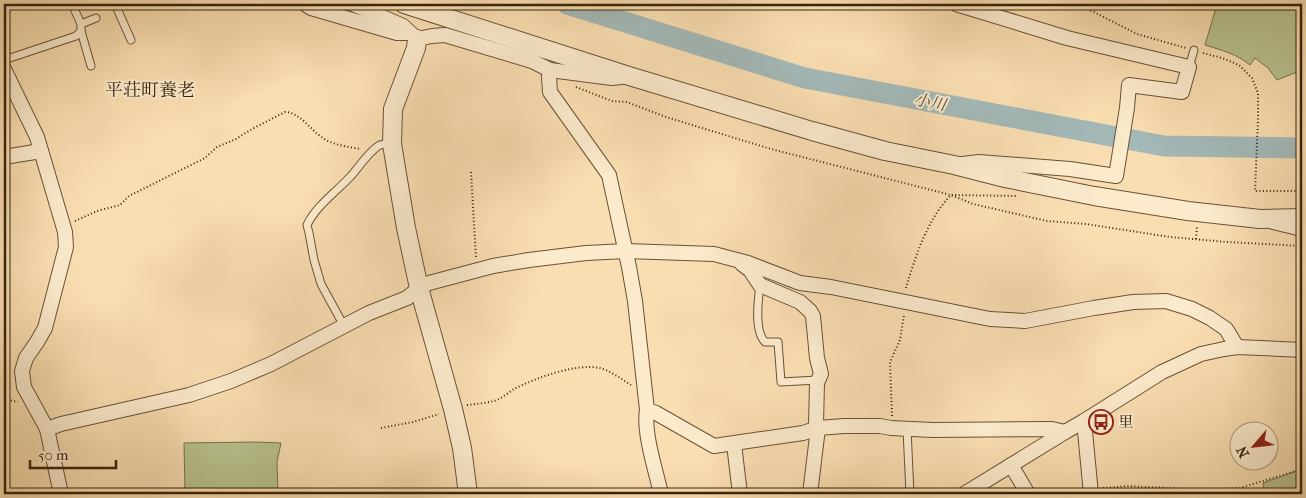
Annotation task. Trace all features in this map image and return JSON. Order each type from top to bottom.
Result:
[{"type":"street","points":[[305,4],[311,8],[397,33],[414,36],[445,35],[532,61],[550,70],[612,78],[629,76]]},
{"type":"street","points":[[353,4],[403,26],[414,36],[416,48],[393,109],[392,144],[406,228],[419,288],[462,448],[468,494]]},
{"type":"street","points":[[404,4],[629,76],[885,151],[1094,196],[1188,211],[1260,219],[1302,229]]},
{"type":"street","points":[[954,165],[979,162],[1070,169],[1116,176],[1129,85],[1182,92],[1189,67],[1067,38],[956,4]]},
{"type":"street","points":[[4,69],[37,137],[64,227],[66,247],[45,328],[26,358],[22,371],[24,387],[47,429],[61,494]]},
{"type":"street","points":[[550,70],[550,92],[609,175],[635,302],[647,410],[646,420],[661,494]]},
{"type":"street","points":[[4,157],[41,150]]},
{"type":"street","points":[[1260,219],[1302,218]]},
{"type":"street","points":[[47,429],[61,424],[189,394],[231,381],[271,364],[370,313],[408,298],[419,288],[429,284],[493,266],[529,260],[626,251],[714,254],[748,263],[800,283],[831,287],[990,318],[1024,321],[1123,303],[1166,301],[1192,309],[1226,328],[1237,347]]},
{"type":"street","points":[[737,261],[750,270],[760,285],[800,302],[813,316],[817,358],[821,374],[817,383],[816,424],[818,428],[810,494]]},
{"type":"street","points":[[964,494],[1162,372],[1201,354],[1237,347],[1302,350]]},
{"type":"street","points":[[647,410],[656,412],[714,446],[803,433],[818,428],[844,426],[880,426],[933,430],[1052,429],[1065,432]]},
{"type":"street","points":[[1084,421],[1091,492]]},
{"type":"street","points":[[734,444],[740,494]]},
{"type":"street","points":[[1011,465],[1028,494]]},
{"type":"lane","points":[[72,4],[81,27],[91,66]]},
{"type":"lane","points":[[115,4],[130,40]]},
{"type":"lane","points":[[4,60],[76,36],[81,27],[96,18]]},
{"type":"lane","points":[[1189,67],[1194,50]]},
{"type":"lane","points":[[344,326],[321,284],[307,225],[326,200],[373,151],[381,145],[392,144]]},
{"type":"lane","points":[[760,285],[758,313],[760,334],[764,342],[778,342],[781,382],[818,380]]},
{"type":"lane","points":[[907,429],[910,494]]},
{"type":"path","points":[[1078,4],[1137,34],[1222,58],[1239,65],[1252,78],[1258,93],[1255,191],[1302,191]]},
{"type":"path","points":[[575,87],[612,101],[627,102],[666,117],[771,149],[951,196],[973,204],[1047,221],[1086,224],[1178,238],[1302,246]]},
{"type":"path","points":[[64,227],[96,211],[120,205],[129,196],[205,158],[217,147],[236,139],[285,112],[295,116],[327,141],[352,148],[373,151]]},
{"type":"path","points":[[471,172],[477,270]]},
{"type":"path","points":[[943,203],[951,196],[1023,196]]},
{"type":"path","points":[[380,428],[413,422],[461,406],[496,400],[536,379],[556,372],[601,368],[645,393]]},
{"type":"path","points":[[1091,492],[1129,486],[1206,490],[1231,489],[1250,486],[1302,469]]},
{"type":"green space","points":[[1217,4],[1302,4],[1302,70],[1277,80],[1268,68],[1255,58],[1250,65],[1234,55],[1205,45]]},
{"type":"green space","points":[[184,443],[281,443],[277,462],[278,494],[185,494]]},
{"type":"green space","points":[[1302,469],[1302,494],[1264,494],[1263,483]]},
{"type":"waterway","name":"小川","points":[[567,4],[805,78],[1164,146],[1302,148]]},
{"type":"place","name":"里","points":[[1101,422]]},
{"type":"district","name":"平荘町養老","points":[[150,90]]}]
